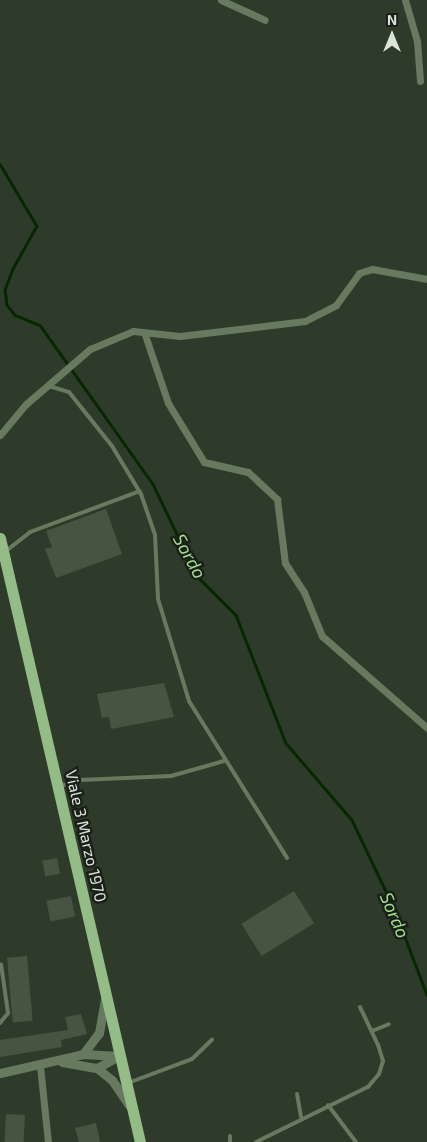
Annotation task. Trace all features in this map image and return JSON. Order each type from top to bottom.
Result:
[{"type":"main road","name":"Viale 3 Marzo 1970","points":[[0,538],[140,1142]]},
{"type":"street","points":[[221,0],[265,20]]},
{"type":"street","points":[[405,0],[417,41],[420,81]]},
{"type":"street","points":[[0,435],[46,386],[90,349],[133,331],[180,336],[305,320],[326,314],[350,281],[372,269],[427,279]]},
{"type":"street","points":[[144,332],[168,403],[204,462],[248,472],[277,499],[285,563],[304,592],[322,636],[427,728]]},
{"type":"street","points":[[83,1054],[99,1033],[106,990]]},
{"type":"street","points":[[0,1073],[62,1062],[83,1054],[119,1056]]},
{"type":"street","points":[[97,1068],[119,1056]]},
{"type":"street","points":[[62,1062],[97,1068],[112,1080],[133,1113]]},
{"type":"street","points":[[40,1066],[48,1142]]},
{"type":"lane","points":[[46,386],[58,386],[69,392],[112,446],[140,491],[155,534],[155,576],[169,641],[189,701],[224,761],[287,858]]},
{"type":"lane","points":[[3,553],[30,532],[140,491]]},
{"type":"lane","points":[[58,787],[80,780],[170,776],[224,761]]},
{"type":"lane","points":[[0,1023],[8,1013],[1,964]]},
{"type":"lane","points":[[256,1142],[301,1117],[368,1087],[380,1074],[383,1061],[372,1031],[360,1007]]},
{"type":"lane","points":[[372,1031],[390,1024]]},
{"type":"lane","points":[[126,1084],[192,1059],[212,1040]]},
{"type":"lane","points":[[297,1094],[301,1117]]},
{"type":"lane","points":[[328,1105],[356,1142]]},
{"type":"lane","points":[[230,1136],[230,1142]]},
{"type":"building","points":[[106,509],[122,554],[56,578],[45,549],[52,547],[46,531]]},
{"type":"building","points":[[164,683],[174,717],[111,729],[109,717],[102,718],[97,694]]},
{"type":"building","points":[[57,858],[60,874],[45,877],[42,861]]},
{"type":"building","points":[[294,891],[314,923],[262,956],[241,924]]},
{"type":"building","points":[[71,896],[75,917],[50,921],[46,901]]},
{"type":"building","points":[[27,956],[33,1021],[13,1022],[7,958]]},
{"type":"building","points":[[81,1014],[87,1034],[61,1040],[62,1047],[0,1057],[0,1040],[68,1030],[65,1017]]},
{"type":"building","points":[[6,1114],[25,1115],[24,1142],[5,1142]]},
{"type":"building","points":[[96,1123],[100,1142],[79,1142],[75,1128]]},
{"type":"waterway","name":"Sordo","points":[[0,164],[37,226],[13,269],[5,290],[7,305],[15,315],[40,325],[153,484],[197,576],[236,615],[286,743],[352,820],[394,908],[427,995]]}]
